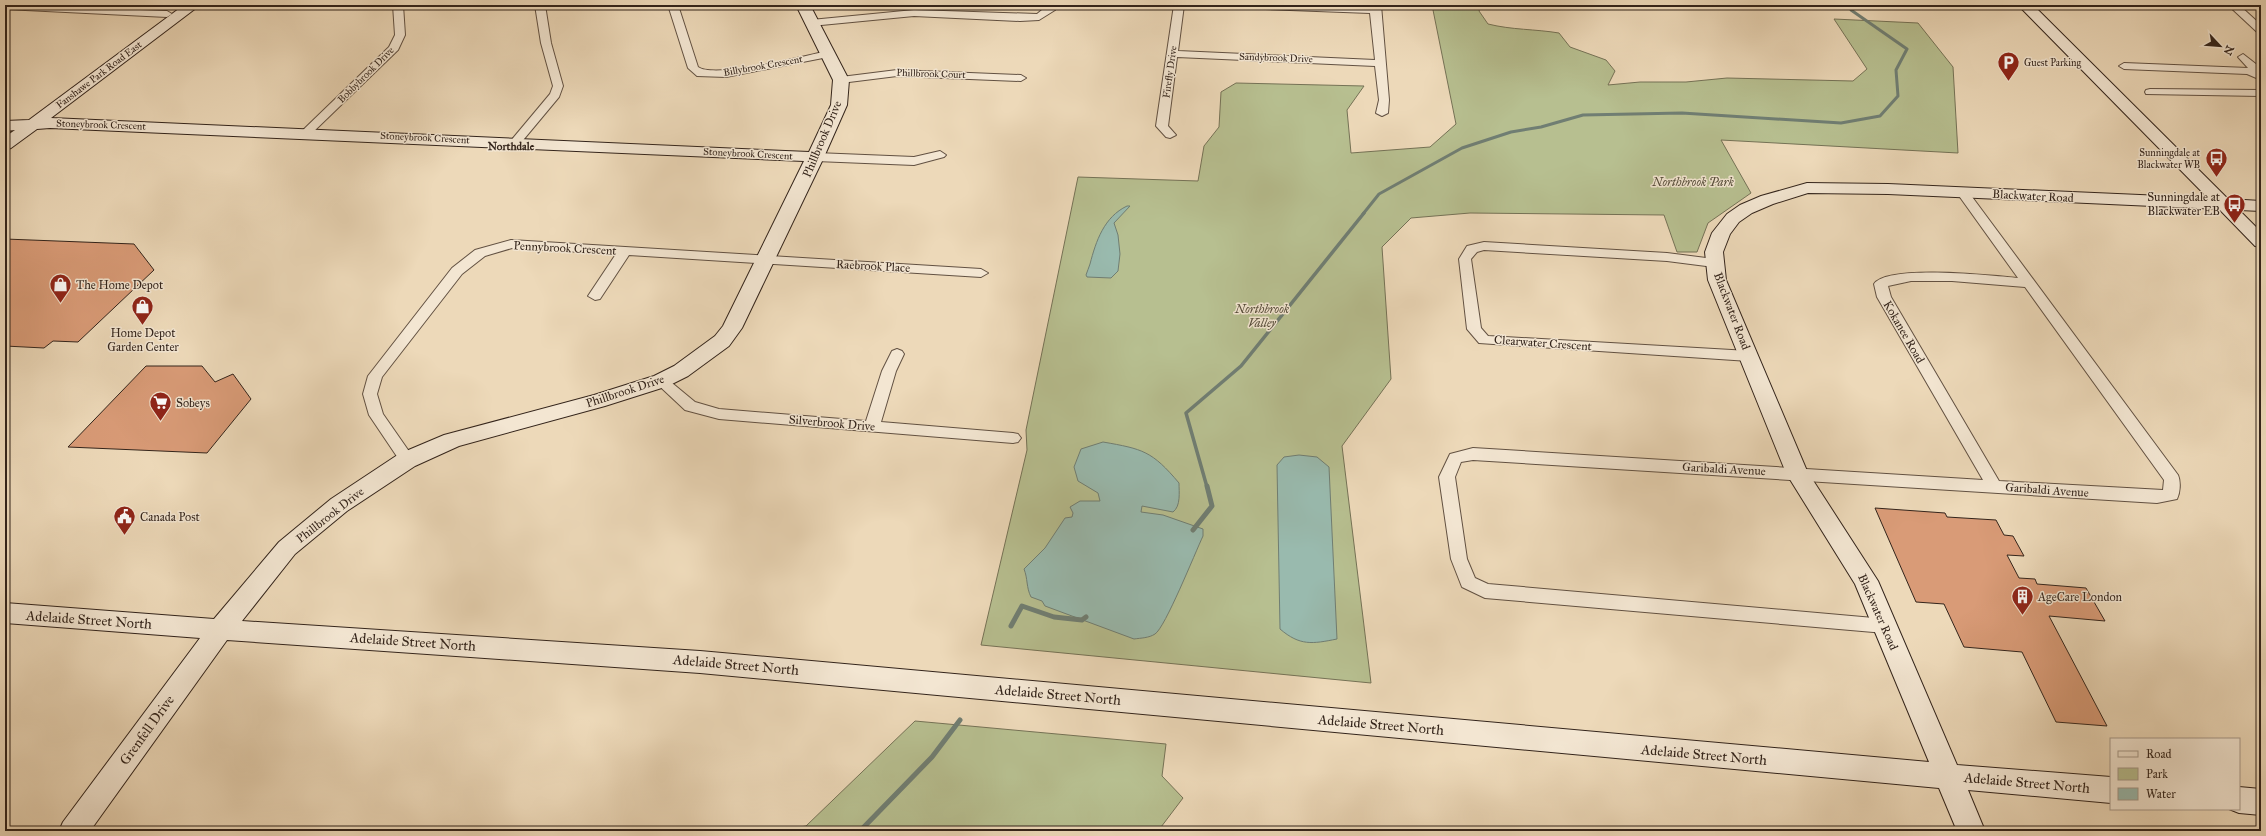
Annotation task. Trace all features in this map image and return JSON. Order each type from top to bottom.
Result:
[{"type":"street","name":"Fanshawe Park Road East","points":[[8,128],[179,5]]},
{"type":"street","name":"Fanshawe Park Road East","points":[[5,145],[193,5]]},
{"type":"street","name":"Bobbybrook Drive","points":[[306,133],[394,48],[400,35],[398,5]]},
{"type":"street","points":[[515,143],[554,95],[558,86],[546,43],[540,5]]},
{"type":"street","name":"Billybrook Crescent","points":[[673,5],[693,68],[701,74],[726,74],[828,54]]},
{"type":"street","points":[[804,5],[811,23],[841,80]]},
{"type":"street","points":[[811,23],[889,14],[914,13],[1020,18],[1039,17],[1052,8],[1053,5]]},
{"type":"street","name":"Firefly Drive","points":[[1170,135],[1162,126],[1179,5]]},
{"type":"street","points":[[1240,5],[1375,8],[1384,100],[1382,113]]},
{"type":"street","points":[[2025,5],[2261,242]]},
{"type":"street","points":[[2233,5],[2259,27]]},
{"type":"street","points":[[5,6],[166,14]]},
{"type":"street","name":"Sandybrook Drive","points":[[1172,54],[1381,63]]},
{"type":"street","points":[[2243,57],[2261,74]]},
{"type":"street","points":[[2124,66],[2249,72],[2261,77]]},
{"type":"street","points":[[2154,68],[2161,79],[2177,92]]},
{"type":"street","name":"Phillbrook Court","points":[[841,80],[898,73],[1021,78]]},
{"type":"street","name":"Phillbrook Drive","points":[[221,629],[288,548],[339,505],[407,460],[452,440],[598,401],[661,381],[702,357],[722,341],[732,328],[816,157],[839,105],[841,80]]},
{"type":"street","points":[[2150,92],[2261,93]]},
{"type":"street","name":"Stoneybrook Crescent","points":[[8,128],[36,123],[306,133],[914,161],[940,155]]},
{"type":"street","name":"Blackwater Road","points":[[1971,831],[1866,581],[1796,473],[1717,280],[1714,252],[1721,233],[1733,218],[1746,209],[1807,188],[2261,206]]},
{"type":"street","name":"Garibaldi Avenue","points":[[1885,626],[1485,591],[1468,582],[1459,559],[1447,477],[1455,458],[1473,454],[1796,473],[2157,497],[2171,495],[2172,479],[1963,193]]},
{"type":"street","name":"Pennybrook Crescent","points":[[407,460],[376,415],[370,394],[375,376],[457,271],[480,253],[511,244],[766,260]]},
{"type":"street","name":"Clearwater Crescent","points":[[1714,263],[1667,258],[1484,246],[1472,249],[1465,259],[1474,329],[1484,340],[1749,356]]},
{"type":"street","points":[[595,296],[625,251]]},
{"type":"street","name":"Raebrook Place","points":[[766,260],[980,273]]},
{"type":"street","name":"Kokanee Road","points":[[1994,486],[1884,297],[1881,284],[1891,279],[1923,277],[2029,282]]},
{"type":"street","points":[[872,426],[889,371],[897,354]]},
{"type":"street","name":"Silverbrook Drive","points":[[661,381],[690,406],[718,414],[1013,438]]},
{"type":"street","name":"Adelaide Street North","points":[[5,613],[700,662],[2110,790]]},
{"type":"street","name":"Grenfell Drive","points":[[73,831],[221,629]]},
{"type":"street","points":[[2240,800],[2261,802]]},
{"type":"green space","points":[[1432,5],[1481,5],[1479,11],[1488,24],[1559,33],[1570,47],[1606,60],[1615,71],[1608,85],[1640,82],[1686,82],[1727,78],[1853,81],[1867,69],[1834,19],[1918,23],[1953,67],[1958,153],[1721,140],[1751,193],[1708,223],[1697,252],[1677,252],[1664,215],[1470,213],[1411,218],[1382,247],[1391,379],[1342,446],[1371,683],[981,645],[1027,450],[1026,430],[1078,177],[1198,181],[1204,146],[1219,127],[1221,92],[1236,83],[1364,86],[1347,110],[1351,153],[1430,147],[1456,124]]},
{"type":"green space","points":[[915,721],[1166,744],[1162,776],[1183,798],[1158,831],[775,831],[806,826]]},
{"type":"water","points":[[1127,206],[1130,206],[1114,223],[1118,235],[1120,254],[1118,271],[1111,278],[1087,277],[1086,275],[1102,230],[1112,216]]},
{"type":"water","points":[[1103,442],[1128,447],[1146,453],[1170,472],[1179,483],[1178,503],[1173,512],[1142,506],[1141,512],[1163,515],[1203,529],[1203,536],[1166,619],[1155,634],[1148,637],[1134,639],[1045,606],[1042,601],[1031,597],[1028,590],[1024,569],[1045,548],[1065,518],[1072,517],[1073,513],[1070,507],[1080,501],[1100,501],[1098,493],[1078,481],[1074,467],[1081,449]]},
{"type":"water","points":[[1299,455],[1317,457],[1329,467],[1337,639],[1313,643],[1300,641],[1287,635],[1280,629],[1277,465],[1284,457]]},
{"type":"building","name":"The Home Depot","points":[[5,239],[134,244],[154,270],[78,342],[53,341],[44,348],[5,346]]},
{"type":"building","name":"Sobeys","points":[[146,366],[202,366],[215,382],[233,374],[251,399],[207,453],[68,447]]},
{"type":"building","name":"AgeCare London","points":[[1875,508],[1945,513],[1947,517],[1996,520],[2004,535],[2013,536],[2024,556],[2007,555],[2019,578],[2035,579],[2037,584],[2086,588],[2105,621],[2049,616],[2107,726],[2056,722],[2022,652],[1964,647],[1944,604],[1916,602]]},
{"type":"waterway","points":[[1363,214],[1379,194],[1462,148],[1511,132],[1541,127],[1583,115],[1682,113],[1841,123],[1880,116],[1898,96],[1896,70],[1907,49],[1851,10]]},
{"type":"waterway","points":[[1207,487],[1186,413],[1241,366],[1364,213]]},
{"type":"waterway","points":[[1193,530],[1212,506],[1207,486]]},
{"type":"waterway","points":[[1011,626],[1022,606],[1054,617],[1082,620],[1086,617]]},
{"type":"waterway","points":[[860,831],[932,757],[960,720]]},
{"type":"place","name":"Guest Parking","points":[[2009,82]]},
{"type":"place","name":"Sunningdale at Blackwater WB","points":[[2216,178]]},
{"type":"place","name":"Sunningdale at Blackwater EB","points":[[2235,224]]},
{"type":"place","name":"The Home Depot","points":[[61,304]]},
{"type":"place","name":"Home Depot Garden Center","points":[[143,326]]},
{"type":"place","name":"Sobeys","points":[[161,422]]},
{"type":"place","name":"Canada Post","points":[[125,536]]},
{"type":"place","name":"AgeCare London","points":[[2023,616]]},
{"type":"district","name":"Northdale","points":[[511,146]]},
{"type":"park label","name":"Northbrook Park","points":[[1693,182]]},
{"type":"park label","name":"Northbrook Valley","points":[[1262,316]]}]
